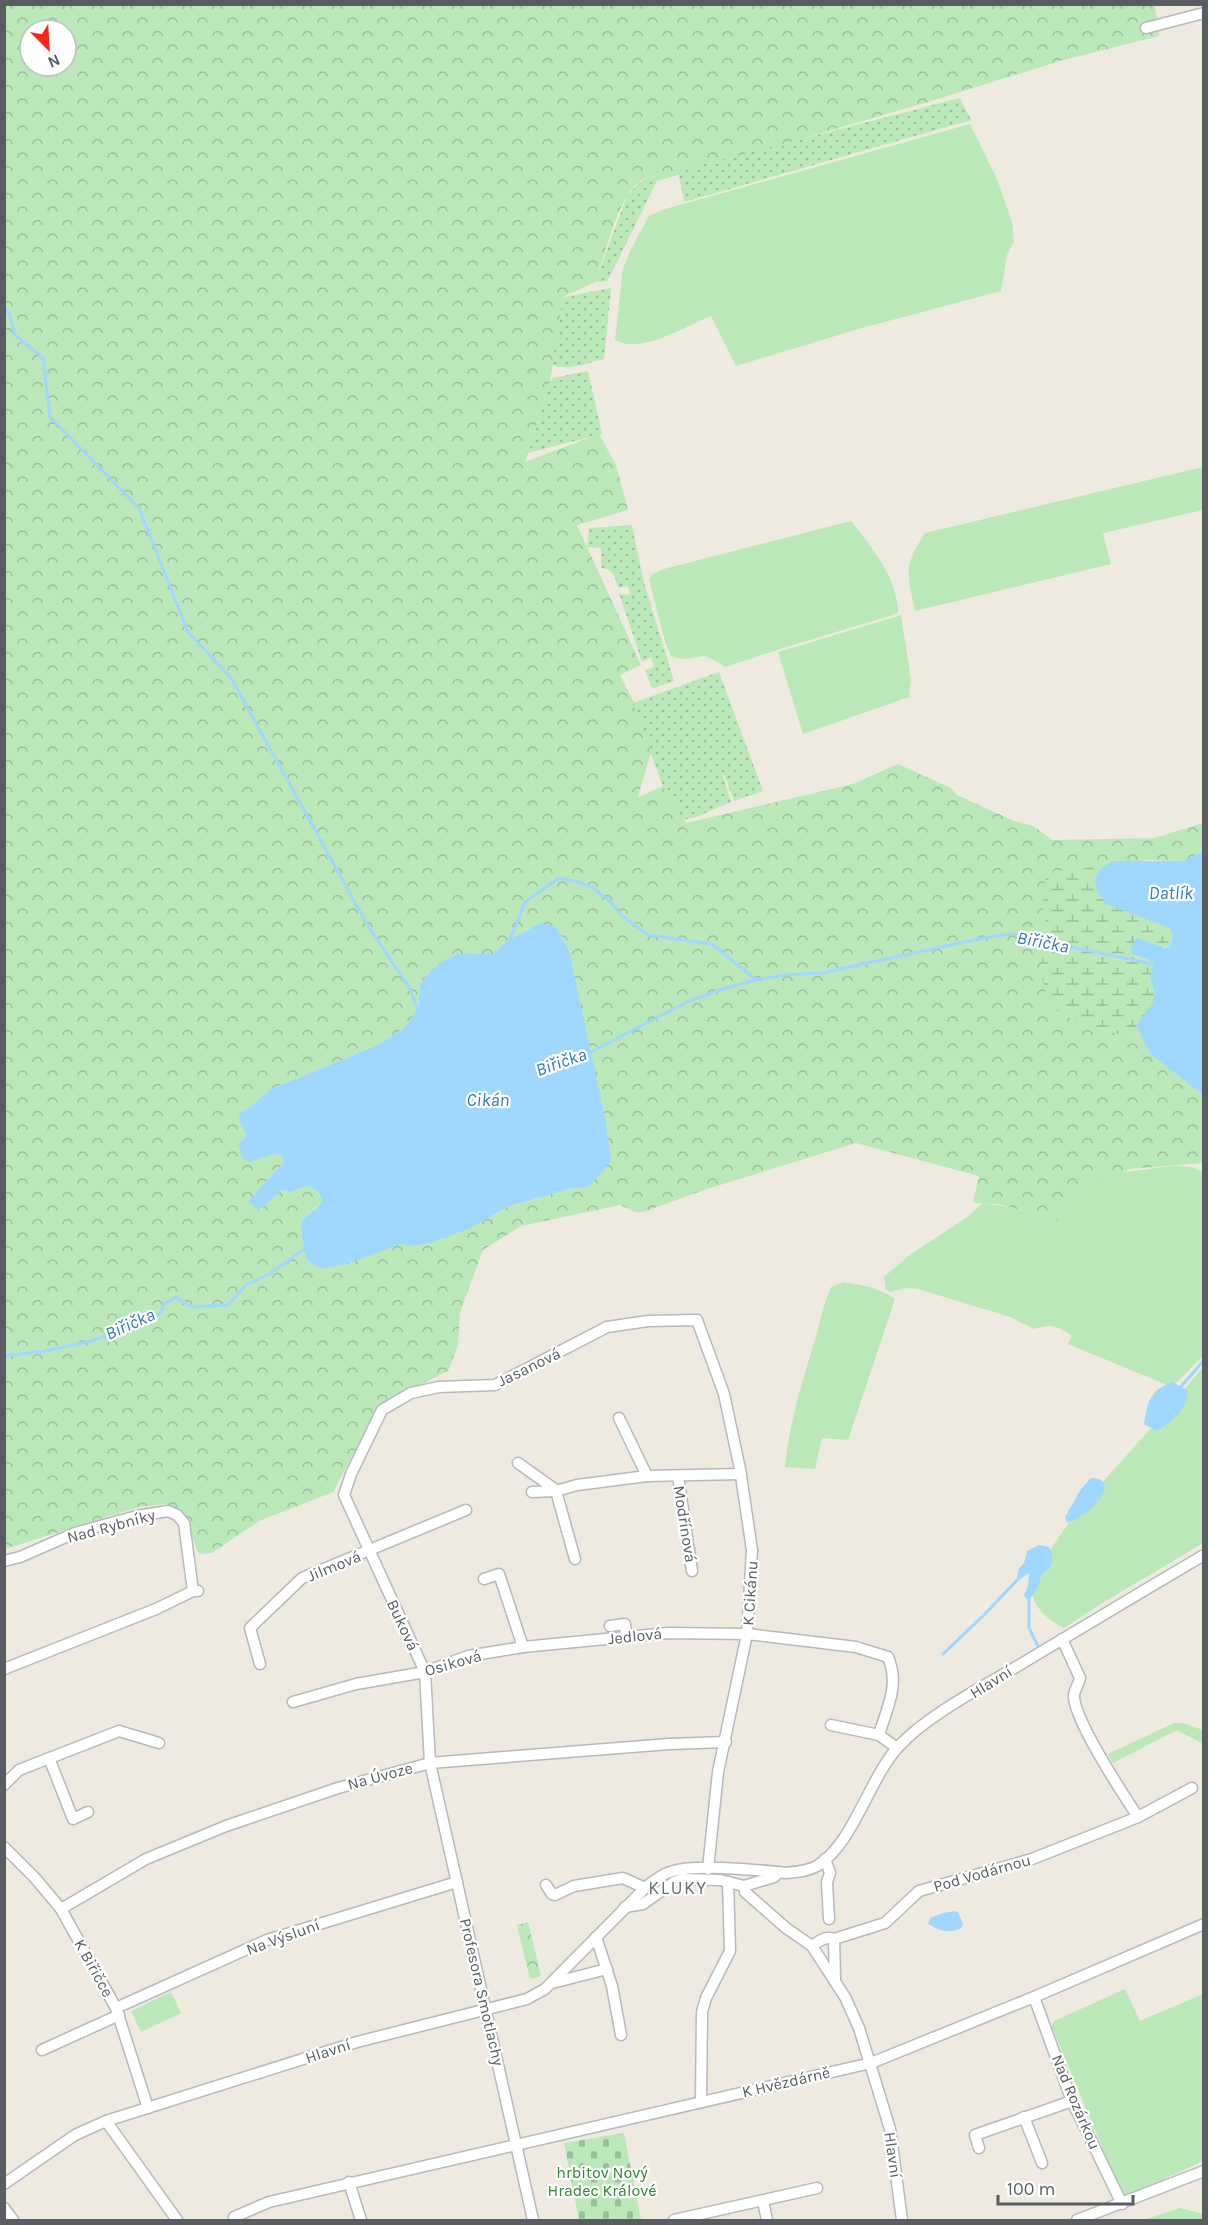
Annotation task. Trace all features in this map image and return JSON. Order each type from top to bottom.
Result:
[{"type":"street","points":[[1146,28],[1203,13]]},
{"type":"street","name":"K Cikánu","points":[[697,1320],[724,1394],[741,1474],[752,1550],[747,1634],[718,1772],[708,1869]]},
{"type":"street","name":"Jasanová","points":[[344,1495],[351,1474],[382,1410],[411,1393],[439,1387],[495,1385],[608,1327],[648,1321],[697,1320]]},
{"type":"street","points":[[619,1418],[647,1476]]},
{"type":"street","points":[[518,1463],[556,1491],[575,1560]]},
{"type":"street","name":"Modřínová","points":[[556,1491],[577,1485],[647,1476],[741,1474]]},
{"type":"street","name":"Modřínová","points":[[678,1476],[692,1571]]},
{"type":"street","points":[[532,1492],[556,1491]]},
{"type":"street","name":"Buková","points":[[344,1495],[425,1672],[429,1763]]},
{"type":"street","name":"Jilmová","points":[[260,1664],[250,1628],[302,1578],[466,1510]]},
{"type":"street","name":"Nad Rybníky","points":[[4,1561],[21,1557],[75,1533],[137,1516],[168,1511],[177,1515],[184,1523],[196,1591],[4,1669]]},
{"type":"street","name":"Hlavní","points":[[4,2184],[75,2135],[106,2121],[364,2039],[527,1999],[550,1984],[645,1888],[672,1871],[708,1869],[798,1872],[816,1867],[846,1833],[897,1748],[920,1727],[1203,1555]]},
{"type":"street","points":[[483,1579],[498,1574],[523,1647]]},
{"type":"street","points":[[610,1626],[625,1624],[626,1637]]},
{"type":"street","name":"Jedlová","points":[[523,1647],[668,1633],[747,1634],[856,1647],[888,1657],[894,1671],[894,1687],[879,1735]]},
{"type":"street","points":[[1062,1639],[1080,1678],[1074,1696],[1078,1709],[1106,1768],[1138,1817]]},
{"type":"street","name":"Osiková","points":[[293,1702],[356,1684],[425,1672],[468,1656],[523,1647]]},
{"type":"street","points":[[831,1725],[879,1735],[897,1748]]},
{"type":"street","points":[[4,1785],[18,1770],[119,1731],[159,1743]]},
{"type":"street","name":"Na Úvoze","points":[[61,1909],[146,1859],[226,1826],[338,1788],[429,1763],[669,1744],[726,1742]]},
{"type":"street","points":[[49,1758],[73,1819],[88,1812]]},
{"type":"street","name":"Profesora Smotlachy","points":[[429,1763],[532,2220]]},
{"type":"street","name":"Pod Vodárnou","points":[[812,1946],[822,1939],[829,1937],[834,1939],[885,1923],[919,1891],[1032,1858],[1138,1817],[1192,1788]]},
{"type":"street","name":"K Biřičce","points":[[4,1847],[35,1878],[61,1909],[117,2011],[148,2108]]},
{"type":"street","points":[[825,1859],[830,1873],[826,1882],[829,1920]]},
{"type":"street","name":"Hlavní","points":[[625,1907],[643,1904],[674,1881],[728,1882],[744,1886],[774,1877],[779,1872]]},
{"type":"street","points":[[546,1885],[555,1895],[574,1886],[623,1878],[645,1888]]},
{"type":"street","name":"Na Výsluní","points":[[42,2050],[117,2011],[267,1941],[457,1882]]},
{"type":"street","points":[[701,2102],[702,2012],[706,1998],[730,1951],[728,1882]]},
{"type":"street","name":"Hlavní","points":[[744,1886],[745,1892],[786,1928],[812,1946],[835,1979],[859,2028],[890,2129],[902,2220]]},
{"type":"street","name":"K Hvězdárně","points":[[234,2217],[269,2202],[349,2182],[871,2063],[1034,1997],[1203,1924]]},
{"type":"street","points":[[596,1937],[607,1969],[621,2035]]},
{"type":"street","points":[[834,1939],[835,1979]]},
{"type":"street","name":"Hlavní","points":[[550,1984],[607,1969]]},
{"type":"street","name":"Nad Rozárkou","points":[[1034,1997],[1072,2101],[1122,2204]]},
{"type":"street","points":[[979,2148],[975,2135],[1072,2101]]},
{"type":"street","points":[[1024,2118],[1042,2163]]},
{"type":"street","points":[[106,2121],[177,2220]]},
{"type":"street","points":[[1077,2220],[1203,2171]]},
{"type":"street","points":[[349,2182],[361,2220]]},
{"type":"street","points":[[674,2220],[817,2188]]},
{"type":"street","points":[[763,2201],[767,2220]]},
{"type":"street","points":[[4,2208],[13,2220]]},
{"type":"green space","points":[[5,5],[1155,5],[1159,36],[1060,61],[657,181],[650,175],[642,180],[631,190],[625,200],[610,234],[595,282],[563,297],[550,382],[525,462],[599,434],[616,465],[628,510],[577,525],[641,665],[620,675],[654,742],[638,797],[668,784],[686,823],[853,784],[898,764],[951,788],[957,795],[1014,821],[1033,826],[1053,840],[1155,838],[1203,823],[1203,851],[1184,861],[1143,860],[1169,946],[1132,955],[1154,962],[1150,979],[1156,989],[1136,1025],[1150,1054],[1203,1093],[1203,1163],[1130,1169],[1076,1186],[1058,1220],[998,1204],[973,1203],[979,1176],[856,1143],[707,1189],[643,1212],[635,1212],[620,1205],[521,1226],[483,1250],[460,1312],[458,1346],[448,1371],[381,1404],[333,1492],[259,1521],[212,1553],[201,1554],[197,1551],[182,1512],[165,1504],[139,1507],[5,1549]],"holes":[[[556,927],[569,950],[609,1148],[588,1187],[569,1189],[507,1207],[471,1228],[413,1246],[401,1244],[307,1260],[301,1224],[321,1201],[317,1192],[308,1186],[290,1192],[282,1190],[257,1209],[249,1202],[284,1163],[282,1156],[274,1155],[252,1162],[238,1144],[247,1136],[239,1113],[250,1107],[269,1090],[380,1044],[406,1026],[418,1009],[420,984],[433,968],[456,954],[493,954],[510,939],[528,929]]]},
{"type":"green space","points":[[960,98],[971,120],[684,202],[678,171]]},
{"type":"green space","points":[[970,124],[997,179],[1012,222],[1014,241],[1007,255],[1001,291],[862,328],[736,366],[711,316],[650,342],[625,344],[615,340],[623,268],[649,216],[665,209]]},
{"type":"green space","points":[[650,175],[657,181],[612,272],[607,281],[595,282],[627,196]]},
{"type":"green space","points":[[611,288],[604,359],[570,367],[552,364],[563,297]]},
{"type":"green space","points":[[588,371],[602,434],[528,453],[550,382],[553,378]]},
{"type":"green space","points":[[1203,467],[1203,510],[1103,533],[1111,564],[915,611],[909,570],[913,554],[925,533]]},
{"type":"green space","points":[[851,521],[875,552],[888,575],[897,599],[898,612],[726,667],[706,656],[681,659],[671,656],[665,642],[649,579],[653,574],[660,570]]},
{"type":"green space","points":[[632,525],[643,579],[674,681],[654,688],[645,670],[654,667],[651,657],[642,662],[619,593],[630,594],[628,586],[618,588],[611,572],[601,568],[601,548],[587,547],[589,528]]},
{"type":"green space","points":[[901,615],[911,680],[909,697],[803,734],[778,652]]},
{"type":"green space","points":[[719,672],[763,791],[734,801],[724,774],[731,802],[696,817],[682,820],[675,801],[671,801],[662,784],[633,703]]},
{"type":"green space","points":[[1113,861],[1099,870],[1134,915],[1170,927],[1173,938],[1169,946],[1137,938],[1132,955],[1154,962],[1150,979],[1155,993],[1154,998],[1149,1009],[1136,1025],[1145,1043],[1072,1019],[1050,1007],[1040,971],[1047,931],[1043,908],[1045,879],[1054,871],[1079,870]]},
{"type":"green space","points":[[1171,1166],[1192,1167],[1203,1172],[1203,1356],[1172,1387],[1068,1344],[1072,1336],[1058,1328],[1045,1326],[1034,1329],[1010,1317],[918,1289],[904,1288],[890,1292],[886,1290],[884,1277],[911,1254],[966,1218],[983,1203],[1009,1207],[1058,1220],[1076,1186],[1119,1173]]},
{"type":"green space","points":[[843,1282],[877,1290],[895,1299],[848,1440],[822,1438],[815,1469],[785,1467],[797,1403],[826,1300],[831,1287]]},
{"type":"green space","points":[[1203,1367],[1203,1543],[1064,1628],[1059,1626],[1041,1611],[1033,1596],[1035,1579],[1046,1558],[1061,1533],[1081,1508]]},
{"type":"green space","points":[[1174,1723],[1183,1723],[1203,1730],[1203,1744],[1177,1730],[1113,1763],[1108,1754]]},
{"type":"green space","points":[[528,1922],[541,1976],[530,1979],[517,1925]]},
{"type":"green space","points":[[1125,1989],[1140,2021],[1203,1994],[1203,2161],[1123,2198],[1052,2027],[1054,2021]]},
{"type":"green space","points":[[171,1992],[181,2013],[141,2032],[131,2011]]},
{"type":"green space","name":"hrbitov Nový Hradec Králové","points":[[624,2133],[641,2220],[579,2220],[564,2143]]},
{"type":"green space","points":[[1180,2208],[1203,2214],[1203,2220],[1143,2220]]},
{"type":"water","name":"Datlík","points":[[1203,851],[1203,1093],[1150,1054],[1136,1025],[1154,999],[1155,993],[1150,979],[1154,962],[1132,954],[1130,948],[1137,938],[1165,948],[1169,946],[1173,938],[1170,928],[1106,904],[1098,893],[1095,879],[1099,870],[1113,861],[1184,861]]},
{"type":"water","name":"Cikán","points":[[541,923],[556,927],[569,950],[606,1123],[611,1161],[588,1187],[569,1189],[507,1207],[471,1228],[430,1243],[413,1246],[401,1244],[346,1264],[321,1269],[307,1260],[301,1224],[305,1217],[319,1205],[321,1197],[308,1186],[290,1192],[282,1190],[261,1208],[257,1209],[248,1202],[284,1163],[282,1156],[278,1155],[267,1156],[252,1162],[243,1159],[238,1144],[247,1136],[240,1122],[239,1113],[250,1107],[269,1090],[380,1044],[406,1026],[418,1009],[420,984],[433,968],[456,954],[493,954],[510,939]]},
{"type":"water","points":[[1172,1382],[1187,1390],[1186,1403],[1173,1419],[1157,1431],[1144,1424],[1149,1403],[1158,1389]]},
{"type":"water","points":[[1091,1478],[1100,1479],[1105,1485],[1100,1498],[1086,1513],[1067,1523],[1065,1517],[1081,1489]]},
{"type":"water","points":[[1039,1545],[1049,1547],[1052,1563],[1044,1572],[1033,1595],[1026,1599],[1024,1595],[1028,1586],[1029,1573],[1020,1579],[1017,1578],[1018,1570],[1024,1563],[1027,1551]]},
{"type":"water","points":[[958,1912],[963,1924],[961,1928],[944,1931],[928,1924],[930,1918]]},
{"type":"waterway","points":[[4,308],[10,315],[15,335],[43,358],[50,417],[139,508],[188,632],[231,678],[368,926],[410,989],[419,1013]]},
{"type":"waterway","points":[[509,942],[525,902],[559,878],[579,882],[593,888],[610,901],[621,915],[648,935],[712,944],[756,980]]},
{"type":"waterway","name":"Biřička","points":[[587,1054],[689,1001],[726,988],[784,975],[822,973],[983,938],[1011,934],[1156,965]]},
{"type":"waterway","name":"Biřička","points":[[4,1356],[45,1351],[92,1341],[160,1314],[165,1303],[176,1297],[191,1307],[228,1305],[246,1285],[271,1273],[307,1247]]},
{"type":"waterway","points":[[1180,1388],[1204,1360]]},
{"type":"waterway","points":[[943,1654],[1020,1577]]},
{"type":"waterway","points":[[1029,1596],[1029,1628],[1038,1646]]},
{"type":"district","name":"KLUKY","points":[[678,1888]]}]
